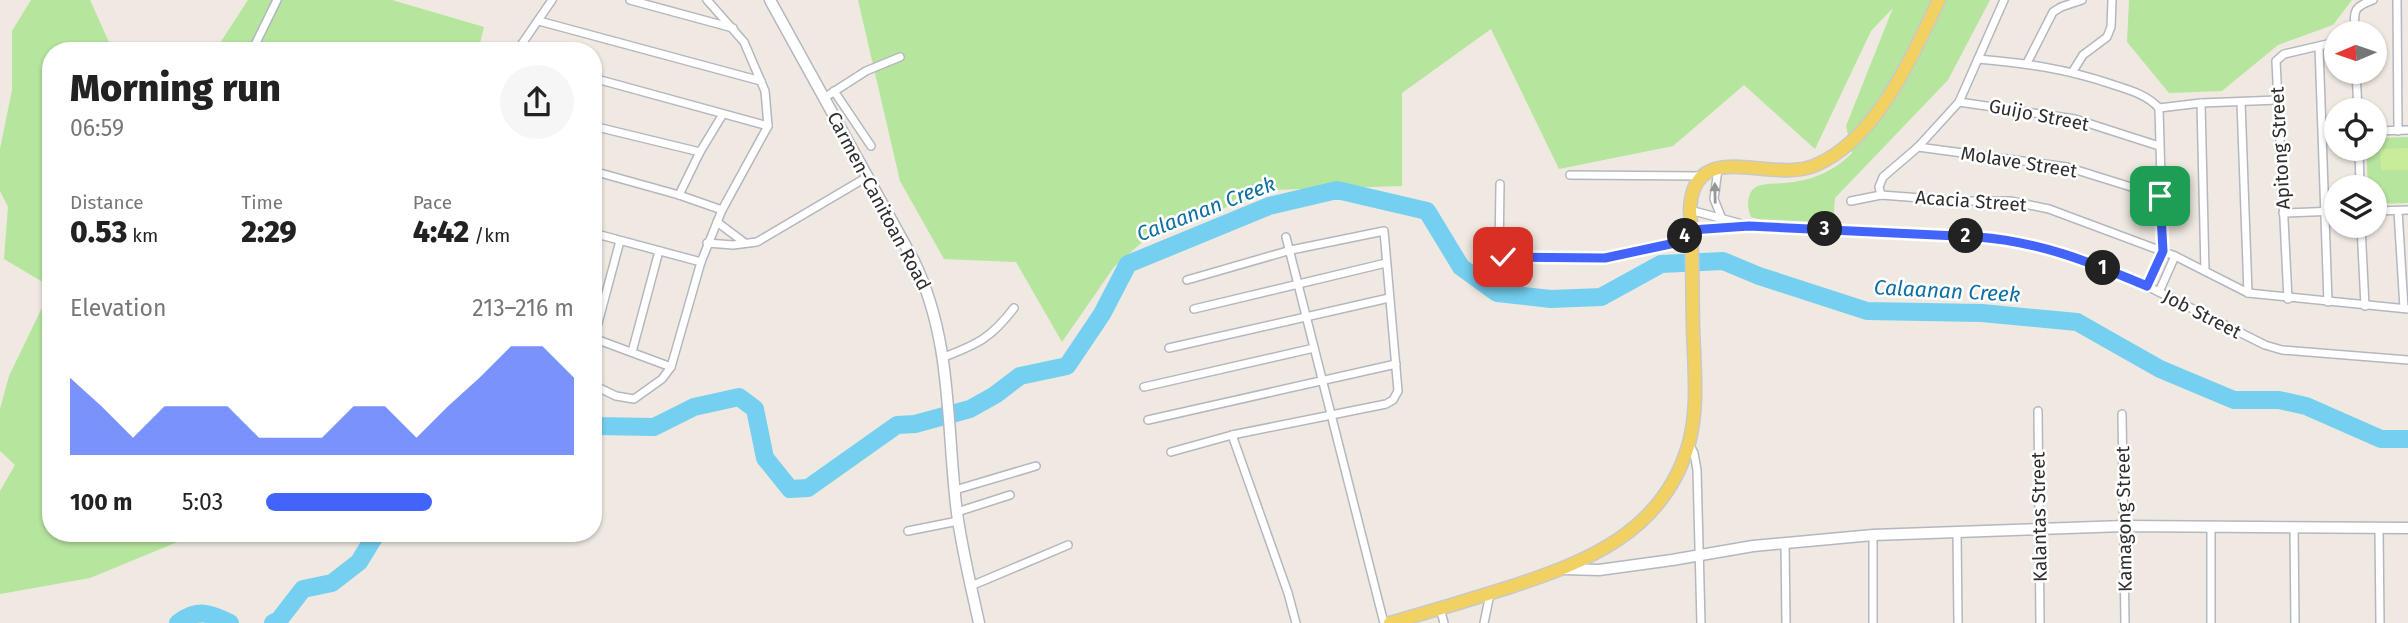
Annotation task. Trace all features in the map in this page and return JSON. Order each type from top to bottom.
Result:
[{"type":"main road","points":[[1390,623],[1564,569],[1615,543],[1644,520],[1674,480],[1689,444],[1695,391],[1690,210],[1693,188],[1701,176],[1719,167],[1789,172],[1802,170],[1826,160],[1863,131],[1882,106],[1939,0]]},
{"type":"street","points":[[256,42],[277,0]]},
{"type":"street","points":[[524,42],[552,0]]},
{"type":"street","points":[[630,0],[733,28]]},
{"type":"street","points":[[602,389],[616,396],[634,399],[662,379],[671,367],[707,243],[768,126],[768,104],[744,42],[707,0]]},
{"type":"street","name":"Carmen-Canitoan Road","points":[[770,0],[829,94],[867,177],[922,279],[932,303],[944,357],[958,517],[979,623]]},
{"type":"street","points":[[1881,195],[1879,187],[1883,177],[1918,147],[1959,102],[2004,0]]},
{"type":"street","points":[[2027,63],[2053,12],[2082,0]]},
{"type":"street","points":[[2073,71],[2083,54],[2107,37],[2111,27],[2112,0]]},
{"type":"street","points":[[2354,21],[2357,7],[2373,0]]},
{"type":"street","points":[[2397,0],[2398,131]]},
{"type":"street","points":[[539,21],[761,81]]},
{"type":"street","name":"Apitong Street","points":[[2288,299],[2276,66],[2278,58],[2284,54],[2324,46]]},
{"type":"street","points":[[2283,213],[2324,212],[2319,47]]},
{"type":"street","points":[[872,146],[829,94],[873,68],[900,57]]},
{"type":"street","points":[[1978,60],[2027,63],[2073,71],[2142,95],[2159,108],[2202,103],[2278,100]]},
{"type":"street","points":[[602,80],[768,126]]},
{"type":"street","name":"Guijo Street","points":[[1959,102],[2075,119],[2159,146]]},
{"type":"street","points":[[2241,102],[2248,293]]},
{"type":"street","points":[[2202,103],[2205,271]]},
{"type":"street","points":[[2147,286],[2163,251],[2159,108]]},
{"type":"street","points":[[679,195],[699,152],[723,114]]},
{"type":"street","points":[[602,128],[699,152]]},
{"type":"street","points":[[2387,131],[2408,130]]},
{"type":"street","name":"Molave Street","points":[[1918,147],[2067,167],[2160,196]]},
{"type":"street","points":[[1719,167],[1714,199],[1722,219]]},
{"type":"street","points":[[602,174],[722,210]]},
{"type":"street","points":[[1570,175],[1701,176]]},
{"type":"street","points":[[707,243],[733,245],[757,242],[867,177]]},
{"type":"street","points":[[1500,184],[1499,255],[1503,257],[1605,258],[1691,237]]},
{"type":"street","name":"Acacia Street","points":[[1851,201],[1881,195],[1961,201],[2010,201],[2049,209],[2163,251],[2248,293],[2406,309]]},
{"type":"street","name":"Job Street","points":[[1690,210],[1749,226],[2012,241],[2059,251],[2147,286],[2265,345],[2282,350],[2408,360]]},
{"type":"street","points":[[2387,211],[2408,210]]},
{"type":"street","points":[[2398,211],[2406,309]]},
{"type":"street","points":[[717,222],[745,243]]},
{"type":"street","name":"Job Street","points":[[1691,237],[1749,226]]},
{"type":"street","points":[[1171,452],[1232,435],[1390,403],[1398,391],[1385,234],[1382,230],[1291,250],[1187,280]]},
{"type":"street","points":[[602,236],[701,262]]},
{"type":"street","points":[[1286,237],[1384,623]]},
{"type":"street","points":[[2325,238],[2328,302]]},
{"type":"street","points":[[2362,238],[2365,306]]},
{"type":"street","points":[[602,306],[620,241]]},
{"type":"street","points":[[632,352],[659,251]]},
{"type":"street","points":[[2159,292],[2175,256]]},
{"type":"street","points":[[1194,309],[1386,263]]},
{"type":"street","points":[[1169,348],[1307,315],[1390,299]]},
{"type":"street","points":[[944,357],[973,346],[991,335],[1014,308]]},
{"type":"street","points":[[602,341],[671,367]]},
{"type":"street","points":[[1143,387],[1314,348]]},
{"type":"street","points":[[1148,420],[1396,364]]},
{"type":"street","name":"Kalantas Street","points":[[2038,411],[2040,623]]},
{"type":"street","name":"Kamagong Street","points":[[2122,414],[2125,623]]},
{"type":"street","points":[[1232,435],[1296,623]]},
{"type":"street","points":[[1689,444],[1694,453],[1697,470],[1701,623]]},
{"type":"street","points":[[955,490],[1036,466]]},
{"type":"street","points":[[908,531],[958,517],[1010,495]]},
{"type":"street","points":[[1564,569],[1599,569],[1785,542],[1873,535],[2124,526],[2408,528]]},
{"type":"street","points":[[2211,527],[2211,623]]},
{"type":"street","points":[[2294,528],[2295,623]]},
{"type":"street","points":[[2379,528],[2380,623]]},
{"type":"street","points":[[1957,533],[1958,623]]},
{"type":"street","points":[[1873,535],[1873,623]]},
{"type":"street","points":[[1785,542],[1786,623]]},
{"type":"street","points":[[971,586],[1068,545]]},
{"type":"street","points":[[1484,623],[1490,594]]},
{"type":"street","points":[[1440,608],[1444,623]]},
{"type":"green space","points":[[31,0],[90,0],[109,42],[42,42],[42,282],[4,259],[8,207],[0,191],[0,149],[12,90],[12,31]]},
{"type":"green space","points":[[248,0],[392,0],[484,27],[480,42],[221,42]]},
{"type":"green space","points":[[858,0],[1990,0],[1948,80],[1835,198],[1833,223],[1751,217],[1749,197],[1759,186],[1812,178],[1837,165],[1852,153],[1846,126],[1893,8],[1871,31],[1815,149],[1744,85],[1673,146],[1559,169],[1491,29],[1402,93],[1402,186],[1272,190],[1148,237],[1114,267],[1062,342],[1016,262],[944,259],[900,181]]},
{"type":"green space","points":[[2129,0],[2352,0],[2336,21],[2324,21],[2324,28],[2278,45],[2222,91],[2169,93],[2127,42]]},
{"type":"green space","points":[[2408,137],[2408,203],[2387,204],[2387,175],[2367,175],[2367,161],[2387,161],[2387,138]]},
{"type":"green space","points":[[2408,148],[2408,170],[2381,170],[2381,161],[2387,161],[2387,149]]},
{"type":"green space","points":[[42,308],[42,542],[178,542],[90,578],[0,594],[0,491],[15,465],[0,451],[0,409],[9,376]]},
{"type":"waterway","name":"Calaanan Creek","points":[[602,426],[654,427],[694,407],[739,397],[755,409],[765,458],[790,489],[808,488],[897,425],[915,424],[970,409],[1020,376],[1067,366],[1102,314],[1128,264],[1269,206],[1337,190],[1427,211],[1461,267],[1497,293],[1551,299],[1601,297],[1661,264],[1723,261],[1759,276],[1867,311],[1982,313],[2077,322],[2160,369],[2234,400],[2279,400],[2306,406],[2381,439],[2408,439]]},
{"type":"waterway","name":"Calaanan Creek","points":[[273,623],[279,620],[303,589],[332,583],[359,562],[371,542]]},
{"type":"waterway","name":"Calaanan Creek","points":[[178,623],[198,614],[230,623]]},
{"type":"route","points":[[1503,257],[1605,258],[1679,242],[1691,230],[1749,226],[2012,241],[2059,251],[2147,286],[2163,251],[2160,196]]}]
